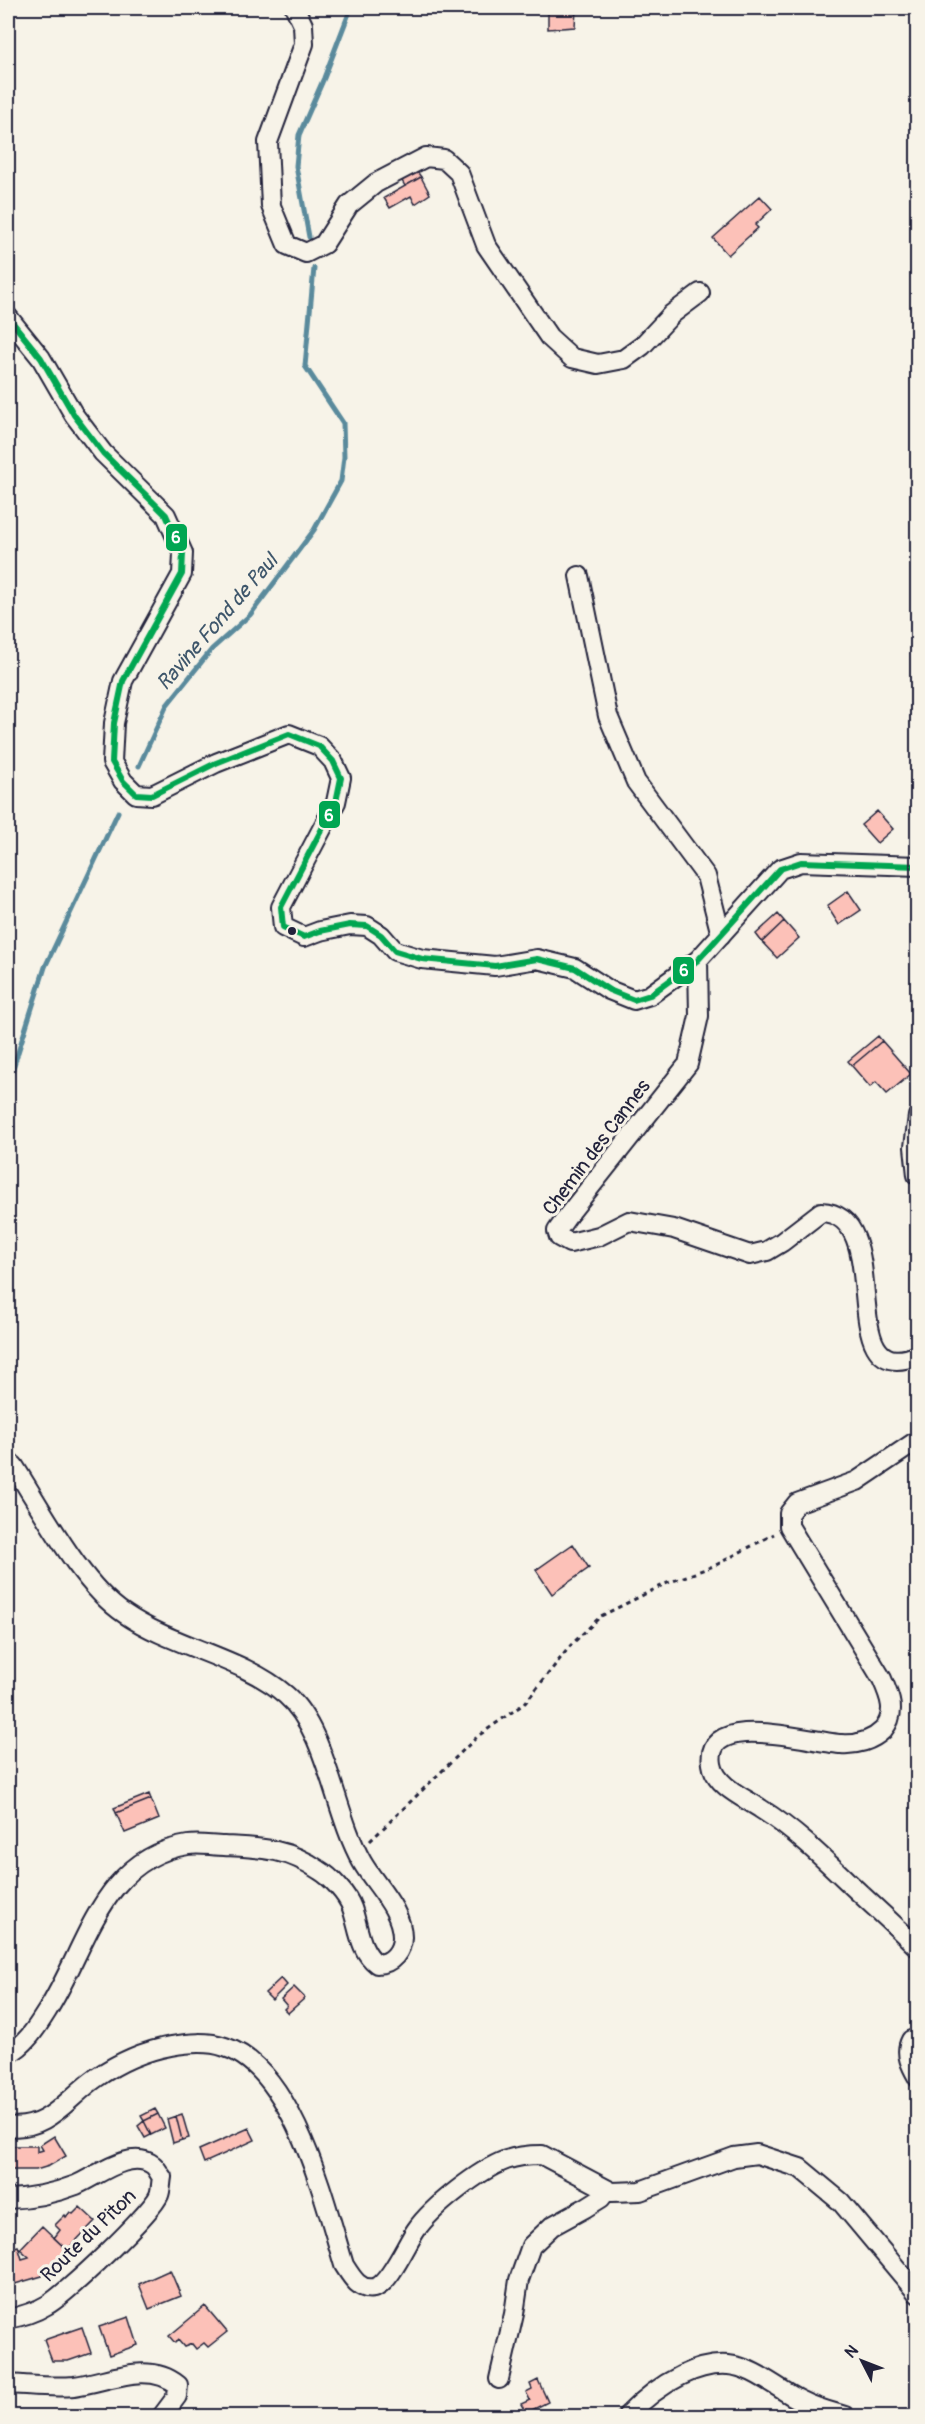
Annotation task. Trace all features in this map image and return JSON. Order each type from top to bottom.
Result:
[{"type":"street","points":[[295,8],[303,25],[304,44],[268,142],[271,206],[287,244],[306,253],[324,244],[349,205],[376,183],[426,157],[444,159],[459,173],[486,245],[549,338],[572,358],[598,364],[624,359],[642,346],[672,314],[700,293]]},
{"type":"street","points":[[8,317],[41,358],[75,415],[103,453],[166,515],[183,553],[182,574],[123,681],[114,723],[112,762],[123,780],[136,794],[152,795],[216,763],[289,734],[319,746],[333,761],[341,778],[336,802],[281,907],[283,927],[292,934],[303,937],[350,925],[367,926],[381,935],[395,951],[422,959],[495,966],[537,959],[575,968],[609,990],[634,1000],[650,994],[698,960],[780,869],[801,862],[918,866]]},
{"type":"street","points":[[579,576],[608,716],[636,782],[706,876],[721,935]]},
{"type":"street","name":"Chemin des Cannes","points":[[698,960],[699,1016],[688,1064],[569,1214],[557,1231],[559,1237],[570,1243],[599,1236],[629,1221],[674,1228],[750,1255],[767,1251],[821,1212],[830,1212],[840,1217],[857,1240],[861,1256],[869,1334],[877,1350],[890,1358],[909,1359],[918,1355]]},
{"type":"street","points":[[917,1175],[914,1148],[918,1116]]},
{"type":"street","points":[[918,1440],[857,1481],[798,1503],[789,1514],[789,1526],[882,1679],[891,1701],[891,1714],[886,1725],[878,1735],[864,1742],[843,1744],[756,1732],[738,1732],[715,1746],[711,1757],[713,1769],[730,1789],[765,1811],[811,1847],[918,1948]]},
{"type":"street","points":[[8,1461],[14,1466],[85,1575],[103,1596],[124,1614],[166,1637],[270,1682],[287,1695],[305,1714],[315,1734],[346,1830],[362,1863],[399,1919],[401,1945],[393,1958],[382,1964],[373,1960],[365,1952],[351,1905],[337,1887],[322,1872],[289,1854],[260,1847],[201,1844],[172,1849],[139,1863],[124,1876],[103,1902],[53,2002],[38,2026],[19,2048],[8,2054]]},
{"type":"street","points":[[918,2038],[911,2040],[908,2048],[910,2065],[918,2078]]},
{"type":"street","points":[[8,2126],[36,2124],[53,2115],[96,2078],[148,2051],[191,2043],[210,2043],[227,2048],[258,2069],[288,2110],[315,2167],[344,2265],[351,2277],[362,2287],[375,2288],[386,2281],[416,2229],[434,2208],[491,2168],[505,2161],[531,2155],[542,2156],[612,2192],[640,2191],[734,2157],[757,2154],[800,2169],[841,2202],[918,2294]]},
{"type":"street","name":"Route du Piton","points":[[8,2199],[50,2194],[78,2184],[121,2163],[140,2161],[154,2165],[162,2177],[159,2195],[146,2215],[70,2287],[49,2304],[27,2315],[8,2319]]},
{"type":"street","points":[[499,2379],[514,2314],[519,2280],[531,2246],[552,2226],[601,2198],[607,2190]]},
{"type":"street","points":[[627,2416],[666,2384],[710,2365],[732,2365],[746,2369],[802,2402],[845,2416]]},
{"type":"street","points":[[8,2384],[71,2386],[100,2382],[130,2373],[159,2374],[170,2378],[178,2385],[177,2396],[162,2416]]},
{"type":"path","points":[[362,1863],[369,1842],[478,1736],[525,1703],[571,1646],[601,1617],[665,1584],[716,1565],[789,1526]]},
{"type":"building","points":[[548,8],[576,8],[575,27],[548,29]]},
{"type":"building","points":[[416,170],[421,177],[405,186],[401,179]]},
{"type":"building","points":[[421,177],[430,194],[415,204],[411,196],[390,208],[384,198]]},
{"type":"building","points":[[760,196],[772,209],[755,225],[758,228],[728,255],[713,238]]},
{"type":"building","points":[[877,811],[893,829],[877,843],[861,825]]},
{"type":"building","points":[[848,891],[861,910],[839,925],[827,906]]},
{"type":"building","points":[[778,914],[784,921],[762,942],[756,934]]},
{"type":"building","points":[[784,921],[799,938],[777,958],[762,942]]},
{"type":"building","points":[[878,1036],[882,1041],[852,1066],[848,1061]]},
{"type":"building","points":[[882,1041],[911,1074],[887,1094],[876,1082],[870,1087],[852,1066]]},
{"type":"building","points":[[573,1544],[589,1568],[552,1594],[536,1570]]},
{"type":"building","points":[[149,1794],[151,1799],[116,1813],[114,1808]]},
{"type":"building","points":[[151,1799],[159,1819],[125,1833],[116,1813]]},
{"type":"building","points":[[281,1978],[287,1985],[272,2000],[265,1993]]},
{"type":"building","points":[[294,1987],[305,1998],[288,2013],[284,2009],[287,2006],[281,1999]]},
{"type":"building","points":[[155,2109],[158,2114],[144,2121],[141,2116]]},
{"type":"building","points":[[158,2114],[165,2128],[151,2135],[144,2121]]},
{"type":"building","points":[[182,2114],[189,2138],[182,2140],[176,2116]]},
{"type":"building","points":[[176,2116],[182,2140],[173,2143],[167,2119]]},
{"type":"building","points":[[144,2121],[151,2135],[145,2138],[138,2126]]},
{"type":"building","points":[[249,2128],[255,2140],[204,2163],[199,2150]]},
{"type":"building","points":[[54,2136],[66,2156],[49,2166],[36,2170],[8,2170],[10,2146],[37,2146],[37,2152],[43,2150],[40,2145]]},
{"type":"building","points":[[80,2207],[95,2221],[67,2250],[54,2238],[60,2230],[55,2225],[65,2215],[66,2217],[70,2212],[73,2214]]},
{"type":"building","points":[[42,2226],[67,2250],[42,2276],[8,2286],[8,2249],[18,2246],[22,2259],[29,2257],[20,2249]]},
{"type":"building","points":[[170,2270],[181,2296],[149,2309],[139,2284]]},
{"type":"building","points":[[205,2306],[227,2332],[208,2347],[204,2343],[196,2349],[192,2344],[184,2347],[178,2340],[175,2343],[169,2336]]},
{"type":"building","points":[[129,2317],[138,2345],[109,2355],[99,2327]]},
{"type":"building","points":[[82,2327],[91,2353],[68,2361],[52,2361],[44,2340]]},
{"type":"building","points":[[538,2380],[548,2402],[526,2413],[521,2404],[530,2400],[526,2392],[532,2389],[530,2384]]},
{"type":"waterway","name":"Ravine Fond de Paul","points":[[309,237],[296,166],[299,135],[351,8]]},
{"type":"waterway","name":"Ravine Fond de Paul","points":[[139,766],[167,705],[212,649],[250,615],[314,530],[341,481],[344,457],[343,423],[305,366],[314,268]]},
{"type":"waterway","name":"Ravine Fond de Paul","points":[[8,1084],[45,967],[118,812]]},
{"type":"transit line","name":"6","points":[[8,317],[41,358],[74,415],[103,453],[166,515],[183,553],[182,574],[123,681],[114,723],[112,762],[123,781],[136,794],[152,795],[216,763],[289,734],[319,746],[333,761],[341,778],[336,802],[281,907],[283,927],[304,937],[350,925],[367,926],[381,935],[395,951],[422,959],[495,966],[537,959],[575,968],[609,990],[634,1000],[650,995],[698,960],[780,869],[801,862],[918,866]]}]
